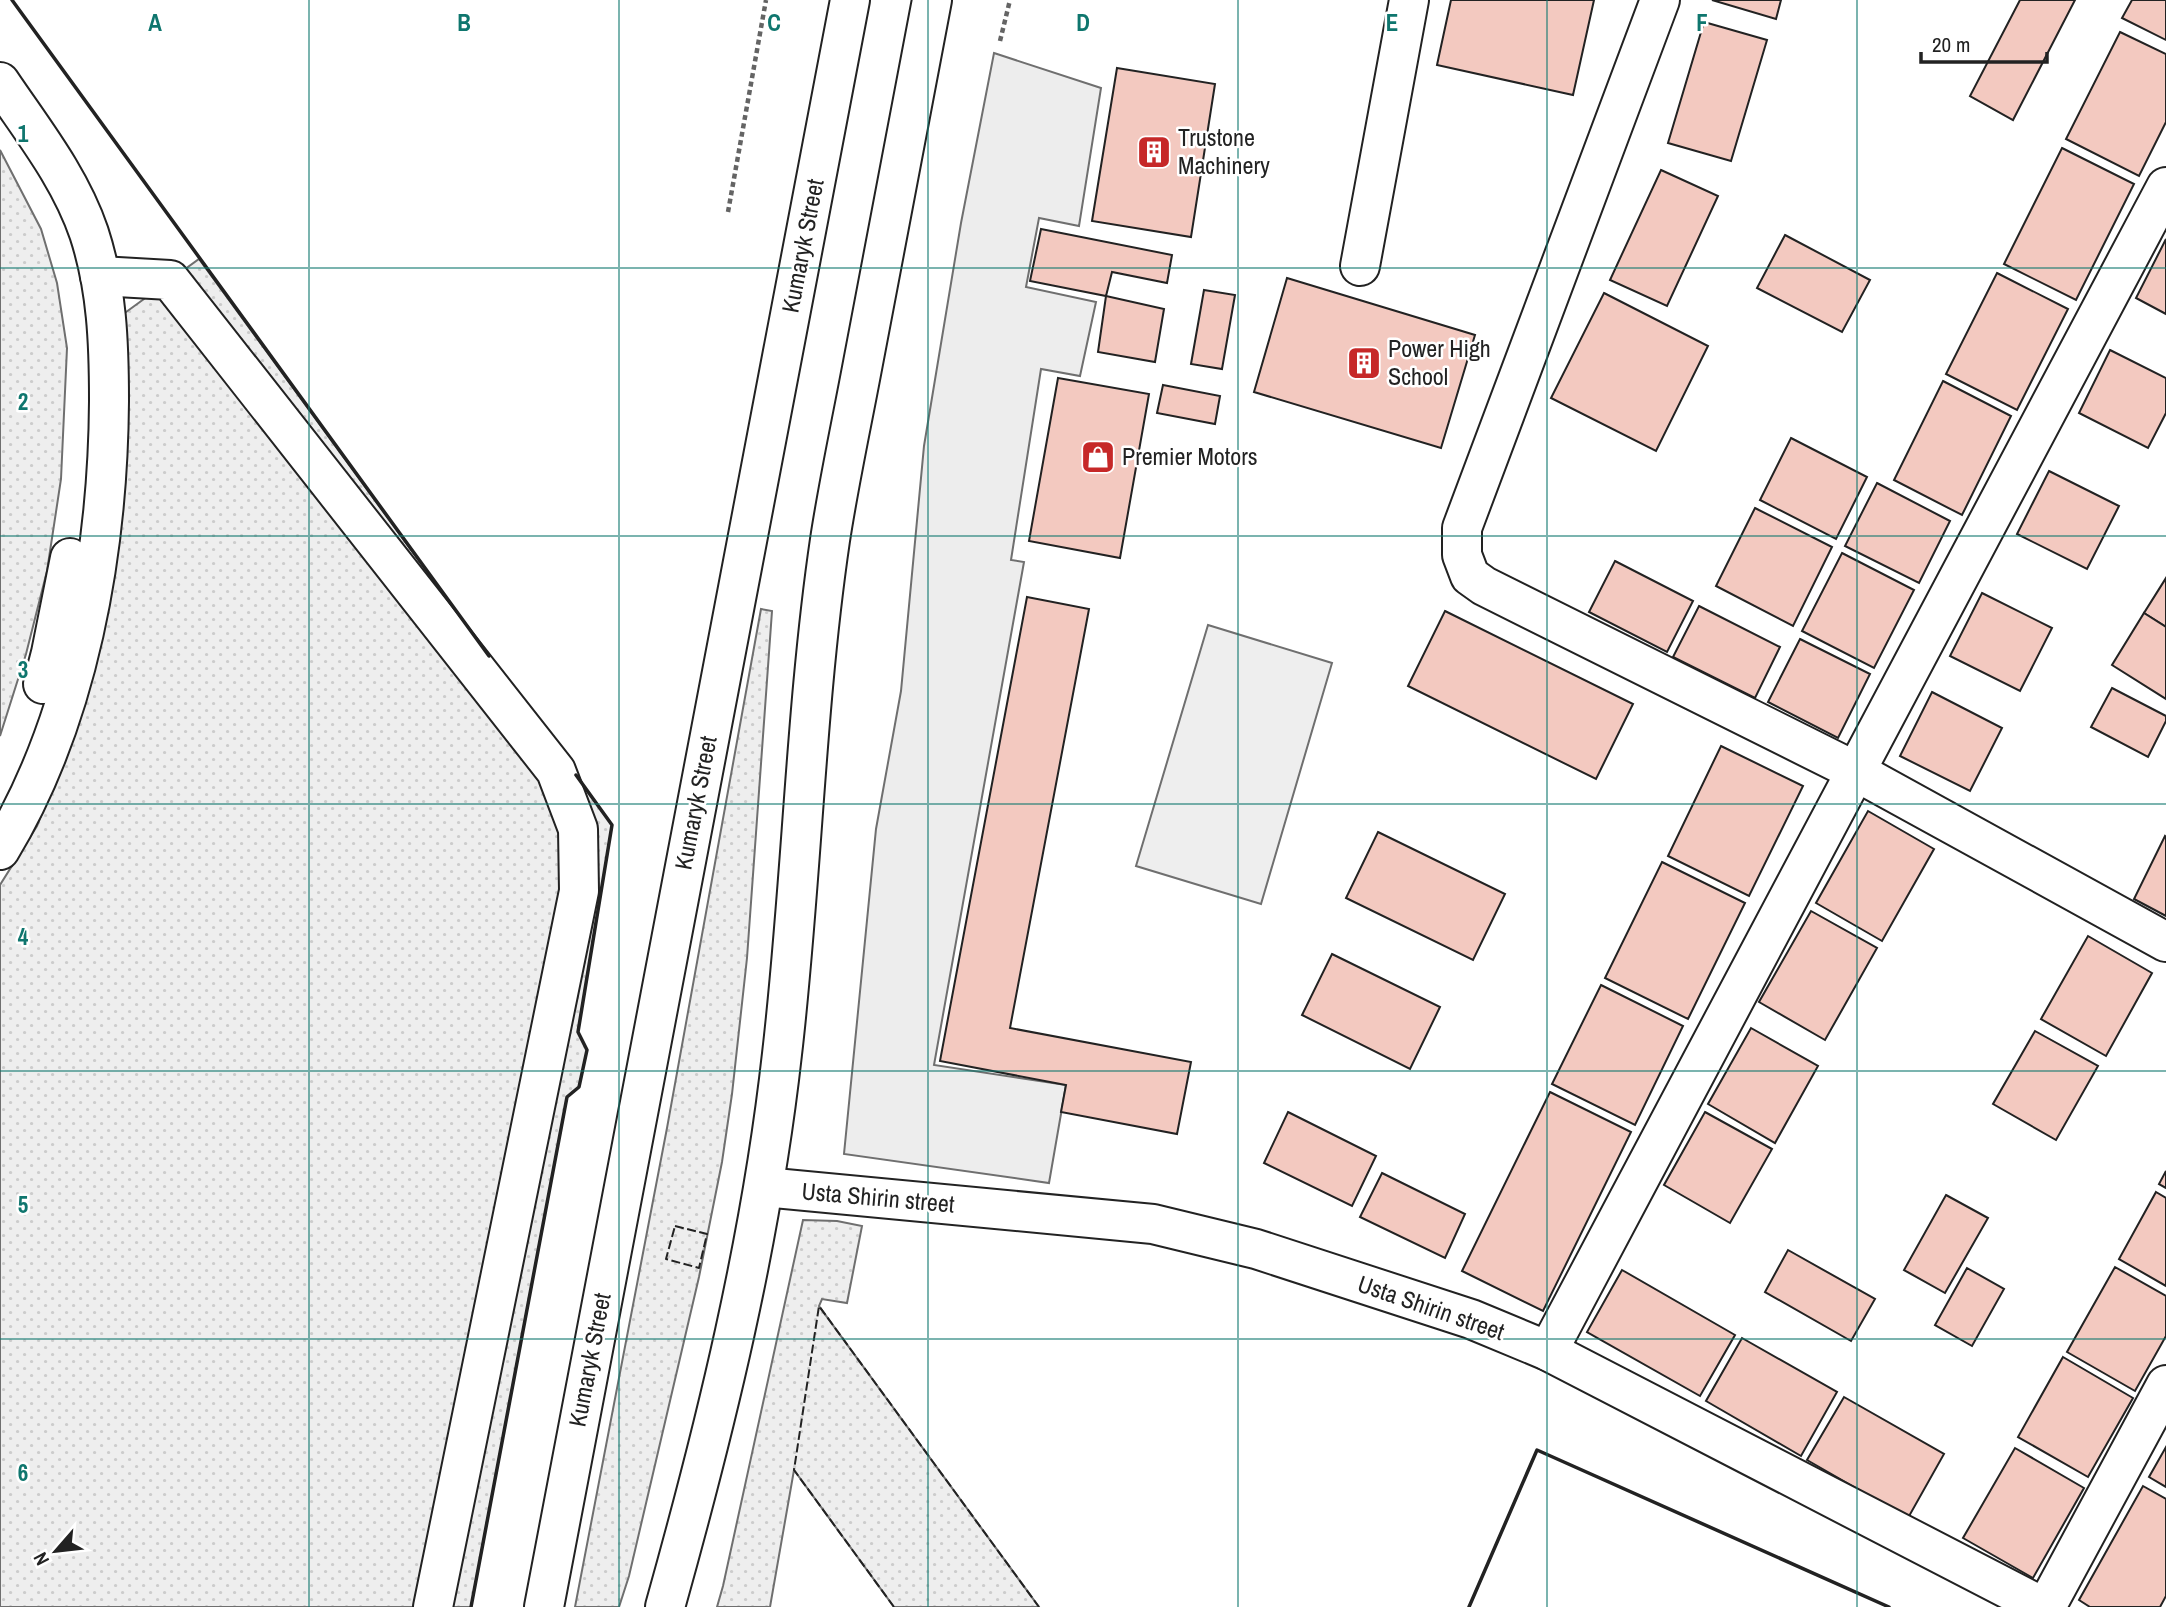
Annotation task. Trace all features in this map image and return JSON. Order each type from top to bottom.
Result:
[{"type":"street","name":"Kumaryk Street","points":[[544,1607],[849,0]]},
{"type":"street","points":[[665,1607],[720,1400],[744,1295],[764,1187],[786,1016],[816,663],[831,537],[932,0]]},
{"type":"street","points":[[1360,266],[1409,0]]},
{"type":"street","points":[[1660,0],[1462,528],[1462,555],[1469,576],[1484,586],[1857,772],[2166,942]]},
{"type":"street","points":[[0,82],[59,168],[89,234],[107,315],[108,460],[100,535],[78,656],[32,790],[0,850]]},
{"type":"street","points":[[0,126],[38,181],[69,249],[82,313],[85,406],[84,458],[76,520],[56,629],[34,713],[0,797]]},
{"type":"street","points":[[1548,1351],[2166,187]]},
{"type":"street","points":[[100,276],[170,280],[556,771],[578,829],[579,891],[433,1607]]},
{"type":"street","name":"Usta Shirin street","points":[[764,1187],[1153,1224],[1243,1246],[1471,1319],[1548,1351],[2044,1607]]},
{"type":"street","points":[[2044,1607],[2166,1385]]},
{"type":"path","points":[[729,212],[766,0]]},
{"type":"path","points":[[1000,41],[1010,0]]},
{"type":"shaded area","points":[[994,53],[1101,88],[1079,226],[1039,218],[1026,287],[1096,302],[1080,376],[1041,369],[1011,560],[1024,562],[934,1065],[1066,1085],[1049,1183],[844,1154],[876,829],[901,691],[924,446],[961,223]]},
{"type":"shaded area","points":[[0,150],[41,229],[57,283],[67,348],[61,479],[47,571],[26,654],[0,736]]},
{"type":"shaded area","points":[[199,259],[612,825],[578,1032],[587,1050],[579,1087],[567,1097],[471,1607],[0,1607],[0,885],[37,826],[80,719],[122,315]]},
{"type":"shaded area","points":[[761,609],[772,611],[747,958],[722,1162],[699,1277],[629,1576],[619,1607],[575,1607],[667,1128]]},
{"type":"shaded area","points":[[1208,625],[1332,663],[1261,904],[1136,866]]},
{"type":"shaded area","points":[[803,1220],[837,1221],[862,1226],[847,1303],[822,1299],[819,1306],[1039,1607],[894,1607],[794,1470],[770,1607],[717,1607]]},
{"type":"building","points":[[1451,0],[1594,0],[1573,95],[1437,65]]},
{"type":"building","points":[[1712,0],[1781,0],[1776,19]]},
{"type":"building","points":[[2020,0],[2075,0],[2013,120],[1970,96]]},
{"type":"building","points":[[2132,0],[2166,0],[2166,40],[2122,18]]},
{"type":"building","points":[[1704,22],[1767,40],[1731,161],[1668,143]]},
{"type":"building","points":[[2120,32],[2166,54],[2166,122],[2139,176],[2066,139]]},
{"type":"building","name":"Trustone Machinery","points":[[1117,68],[1215,84],[1191,237],[1092,221]]},
{"type":"building","points":[[2062,148],[2134,184],[2076,300],[2004,264]]},
{"type":"building","points":[[1661,170],[1718,196],[1667,306],[1610,280]]},
{"type":"building","points":[[1041,229],[1172,255],[1167,283],[1112,272],[1106,296],[1030,281]]},
{"type":"building","points":[[1785,235],[1870,280],[1842,332],[1757,288]]},
{"type":"building","points":[[2166,239],[2166,314],[2136,298]]},
{"type":"building","points":[[1997,273],[2068,309],[2017,410],[1946,374]]},
{"type":"building","name":"Power High School","points":[[1287,278],[1475,335],[1441,448],[1254,392]]},
{"type":"building","points":[[1204,290],[1235,295],[1222,369],[1191,364]]},
{"type":"building","points":[[1604,293],[1708,346],[1656,451],[1551,398]]},
{"type":"building","points":[[1106,296],[1164,309],[1155,362],[1098,352]]},
{"type":"building","points":[[2110,350],[2166,378],[2166,413],[2148,448],[2079,413]]},
{"type":"building","points":[[1058,378],[1149,394],[1120,558],[1029,541]]},
{"type":"building","points":[[1943,381],[2011,416],[1962,515],[1894,480]]},
{"type":"building","points":[[1163,385],[1220,396],[1215,424],[1157,413]]},
{"type":"building","points":[[1791,438],[1867,477],[1836,539],[1760,500]]},
{"type":"building","points":[[2049,471],[2119,506],[2087,569],[2017,534]]},
{"type":"building","points":[[1877,483],[1950,521],[1919,583],[1845,546]]},
{"type":"building","points":[[1755,508],[1832,547],[1793,626],[1716,586]]},
{"type":"building","points":[[1842,553],[1914,590],[1874,668],[1802,631]]},
{"type":"building","points":[[1615,561],[1693,601],[1667,652],[1589,612]]},
{"type":"building","points":[[2166,578],[2166,627],[2144,613]]},
{"type":"building","points":[[1982,593],[2052,628],[2020,691],[1950,656]]},
{"type":"building","points":[[1027,597],[1089,609],[1010,1028],[1191,1062],[1177,1134],[1061,1112],[1066,1085],[940,1061]]},
{"type":"building","points":[[1699,606],[1780,647],[1755,698],[1673,657]]},
{"type":"building","points":[[1445,611],[1633,704],[1596,779],[1408,686]]},
{"type":"building","points":[[2144,613],[2166,627],[2166,699],[2112,665]]},
{"type":"building","points":[[1800,639],[1870,674],[1838,738],[1768,702]]},
{"type":"building","points":[[2112,688],[2166,716],[2148,757],[2091,727]]},
{"type":"building","points":[[1932,692],[2002,728],[1970,791],[1900,756]]},
{"type":"building","points":[[1721,746],[1803,786],[1749,896],[1668,856]]},
{"type":"building","points":[[1868,811],[1934,849],[1882,941],[1816,903]]},
{"type":"building","points":[[1378,832],[1505,894],[1473,960],[1346,898]]},
{"type":"building","points":[[2166,837],[2166,916],[2134,899]]},
{"type":"building","points":[[1662,862],[1745,903],[1688,1019],[1605,978]]},
{"type":"building","points":[[1811,911],[1877,948],[1825,1040],[1759,1002]]},
{"type":"building","points":[[2088,936],[2152,973],[2106,1056],[2041,1019]]},
{"type":"building","points":[[1332,954],[1440,1007],[1410,1069],[1302,1015]]},
{"type":"building","points":[[1601,985],[1683,1026],[1635,1125],[1552,1084]]},
{"type":"building","points":[[1751,1028],[1818,1066],[1775,1143],[1708,1104]]},
{"type":"building","points":[[2035,1031],[2098,1066],[2056,1140],[1993,1104]]},
{"type":"building","points":[[1550,1092],[1631,1132],[1543,1311],[1462,1271]]},
{"type":"building","points":[[1288,1112],[1376,1156],[1352,1206],[1264,1163]]},
{"type":"building","points":[[1705,1112],[1772,1149],[1730,1223],[1664,1185]]},
{"type":"building","points":[[2166,1171],[2166,1188],[2159,1184]]},
{"type":"building","points":[[1382,1173],[1465,1214],[1445,1258],[1360,1217]]},
{"type":"building","points":[[2156,1192],[2166,1198],[2166,1286],[2119,1259]]},
{"type":"building","points":[[1946,1195],[1988,1218],[1945,1293],[1904,1270]]},
{"type":"building","points":[[1788,1250],[1875,1299],[1851,1341],[1765,1292]]},
{"type":"building","points":[[2115,1267],[2166,1296],[2166,1336],[2135,1391],[2067,1352]]},
{"type":"building","points":[[1967,1268],[2004,1289],[1972,1346],[1935,1325]]},
{"type":"building","points":[[1622,1270],[1735,1335],[1700,1396],[1587,1332]]},
{"type":"building","points":[[1742,1338],[1837,1392],[1801,1456],[1706,1401]]},
{"type":"building","points":[[2063,1357],[2133,1398],[2088,1477],[2018,1437]]},
{"type":"building","points":[[1844,1397],[1944,1454],[1908,1518],[1807,1460]]},
{"type":"building","points":[[2166,1447],[2166,1487],[2149,1477]]},
{"type":"building","points":[[2015,1448],[2084,1488],[2033,1578],[1963,1538]]},
{"type":"building","points":[[2143,1486],[2166,1499],[2166,1596],[2160,1607],[2090,1607],[2079,1600]]},
{"type":"fence","points":[[675,1226],[707,1234],[699,1268],[666,1259],[675,1226]]},
{"type":"fence","points":[[894,1607],[794,1470],[819,1306],[1039,1607]]},
{"type":"wall","points":[[12,0],[489,656]]},
{"type":"wall","points":[[471,1607],[567,1097],[579,1087],[587,1050],[578,1032],[612,825],[576,775]]},
{"type":"wall","points":[[1469,1607],[1537,1450],[1889,1607]]},
{"type":"place","name":"Trustone Machinery","points":[[1154,152]]},
{"type":"place","name":"Power High School","points":[[1364,363]]},
{"type":"place","name":"Premier Motors","points":[[1098,457]]}]
